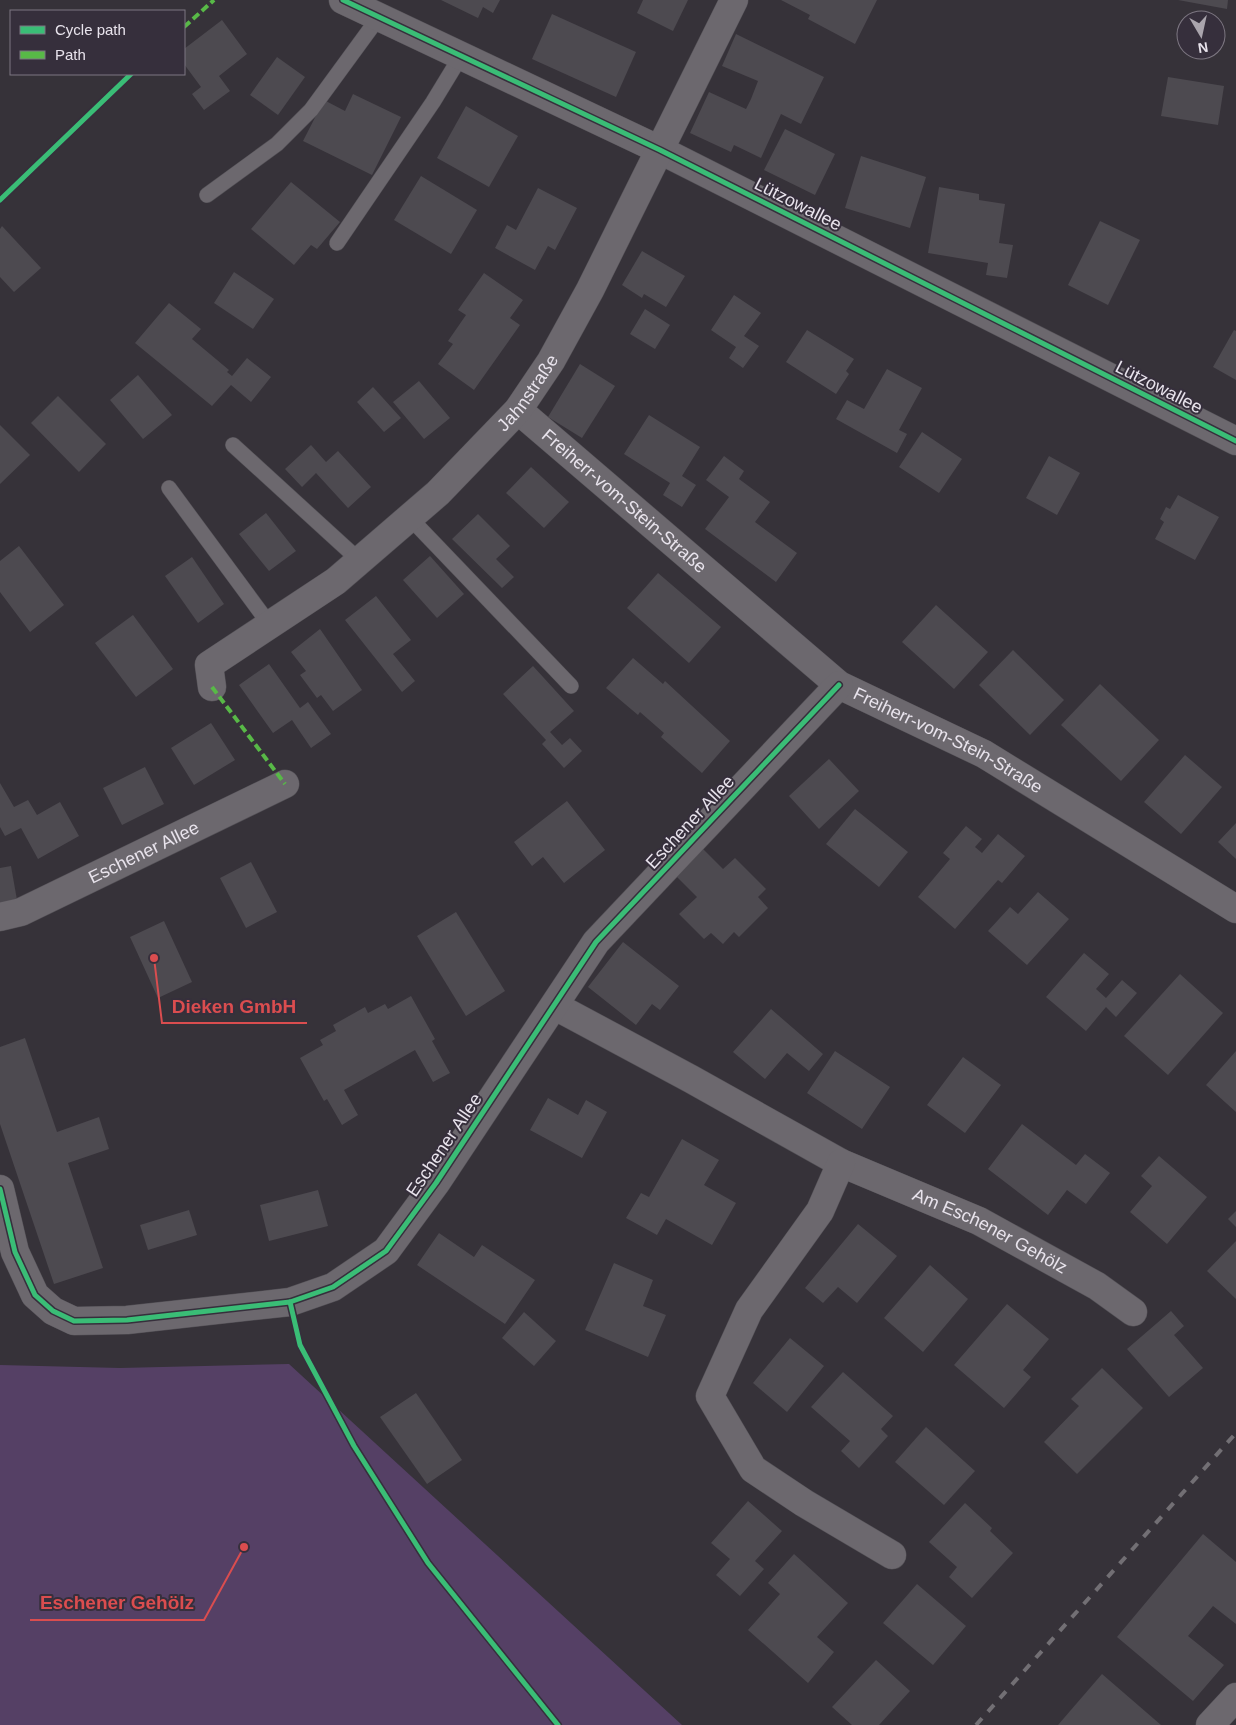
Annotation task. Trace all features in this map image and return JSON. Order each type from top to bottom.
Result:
[{"type":"street","name":"Lützowallee","points":[[343,0],[660,150],[1236,441]]},
{"type":"street","name":"Jahnstraße","points":[[212,687],[209,665],[336,581],[438,493],[518,410],[551,361],[590,290],[734,0]]},
{"type":"street","name":"Freiherr-vom-Stein-Straße","points":[[518,410],[838,685],[984,754],[1236,909]]},
{"type":"street","name":"Eschener Allee","points":[[0,1189],[15,1252],[35,1295],[53,1310],[74,1321],[127,1320],[290,1302],[333,1287],[386,1251],[436,1183],[596,942],[838,685]]},
{"type":"street","name":"Eschener Allee","points":[[0,917],[21,912],[285,784]]},
{"type":"street","name":"Am Eschener Gehölz","points":[[555,1006],[841,1163],[979,1221],[1097,1286],[1133,1312]]},
{"type":"street","points":[[841,1163],[820,1211],[749,1310],[710,1396],[753,1469],[804,1503],[892,1555]]},
{"type":"street","points":[[1210,1725],[1236,1697]]},
{"type":"lane","points":[[207,195],[277,144],[311,110],[379,17]]},
{"type":"lane","points":[[337,243],[433,102],[461,56]]},
{"type":"lane","points":[[233,445],[360,561]]},
{"type":"lane","points":[[169,488],[270,625]]},
{"type":"lane","points":[[410,518],[571,686]]},
{"type":"shaded area","points":[[289,1364],[682,1725],[0,1725],[0,1365],[120,1368]]},
{"type":"building","points":[[441,0],[500,0],[493,13],[483,7],[478,18]]},
{"type":"building","points":[[643,0],[688,0],[673,31],[637,13]]},
{"type":"building","points":[[781,0],[877,0],[855,44],[808,19],[810,15]]},
{"type":"building","points":[[1178,0],[1228,0],[1227,9]]},
{"type":"building","points":[[552,14],[636,52],[616,97],[532,59]]},
{"type":"building","points":[[222,20],[247,54],[219,76],[230,91],[204,110],[192,94],[201,87],[185,65],[185,48]]},
{"type":"building","points":[[736,34],[824,77],[801,124],[781,114],[761,158],[734,145],[731,152],[690,133],[709,92],[746,109],[751,99],[758,81],[722,66]]},
{"type":"building","points":[[277,57],[305,77],[278,115],[250,95]]},
{"type":"building","points":[[1168,77],[1224,86],[1218,125],[1161,116]]},
{"type":"building","points":[[353,94],[401,117],[372,175],[303,141],[324,100],[345,111]]},
{"type":"building","points":[[466,106],[518,136],[489,187],[437,158]]},
{"type":"building","points":[[785,129],[835,154],[815,195],[764,170]]},
{"type":"building","points":[[861,156],[926,177],[910,228],[845,208]]},
{"type":"building","points":[[421,176],[477,210],[451,254],[394,220]]},
{"type":"building","points":[[291,182],[340,222],[317,249],[311,245],[294,265],[251,229]]},
{"type":"building","points":[[939,187],[979,194],[979,200],[1005,204],[999,243],[1013,245],[1007,278],[986,275],[988,263],[928,253]]},
{"type":"building","points":[[538,188],[577,208],[555,250],[548,246],[535,270],[495,248],[507,225],[516,230]]},
{"type":"building","points":[[1100,221],[1140,240],[1108,305],[1068,285]]},
{"type":"building","points":[[2,226],[41,268],[14,292],[0,277],[0,229]]},
{"type":"building","points":[[642,251],[685,276],[666,307],[644,294],[642,298],[622,285]]},
{"type":"building","points":[[234,272],[274,299],[253,329],[214,303]]},
{"type":"building","points":[[484,273],[523,300],[510,318],[520,325],[474,390],[438,364],[453,344],[448,341],[466,315],[458,310]]},
{"type":"building","points":[[734,295],[761,313],[744,336],[759,346],[743,368],[729,358],[736,347],[711,330]]},
{"type":"building","points":[[169,303],[201,329],[192,339],[229,370],[227,372],[232,376],[247,358],[271,377],[251,402],[231,385],[212,406],[135,343]]},
{"type":"building","points":[[645,309],[670,325],[655,349],[630,334]]},
{"type":"building","points":[[807,330],[854,359],[846,371],[849,374],[836,394],[786,362]]},
{"type":"building","points":[[1234,330],[1236,331],[1236,380],[1213,367]]},
{"type":"building","points":[[580,364],[615,386],[582,438],[548,417]]},
{"type":"building","points":[[887,369],[922,388],[899,430],[907,434],[897,453],[836,419],[847,400],[864,409]]},
{"type":"building","points":[[138,375],[172,415],[143,439],[110,400]]},
{"type":"building","points":[[419,381],[450,418],[424,439],[393,402]]},
{"type":"building","points":[[373,387],[401,418],[384,432],[357,402]]},
{"type":"building","points":[[58,396],[106,444],[79,472],[31,423]]},
{"type":"building","points":[[649,415],[700,447],[682,476],[696,485],[682,507],[663,495],[670,483],[624,454]]},
{"type":"building","points":[[0,425],[30,455],[0,484]]},
{"type":"building","points":[[922,432],[962,459],[939,493],[899,467]]},
{"type":"building","points":[[311,445],[326,462],[338,451],[371,487],[348,508],[316,473],[302,487],[285,469]]},
{"type":"building","points":[[724,456],[744,471],[739,479],[770,502],[755,522],[797,553],[776,582],[705,529],[729,497],[706,480]]},
{"type":"building","points":[[1049,456],[1080,473],[1057,515],[1026,498]]},
{"type":"building","points":[[531,467],[569,502],[544,528],[506,493]]},
{"type":"building","points":[[1178,495],[1219,517],[1195,560],[1155,539],[1164,522],[1160,519],[1166,507],[1170,509]]},
{"type":"building","points":[[266,513],[296,551],[269,571],[239,534]]},
{"type":"building","points":[[478,514],[510,546],[496,559],[514,577],[502,588],[452,539]]},
{"type":"building","points":[[19,546],[64,605],[30,632],[0,592],[0,561]]},
{"type":"building","points":[[430,556],[464,594],[437,618],[403,580]]},
{"type":"building","points":[[192,557],[224,604],[198,623],[165,576]]},
{"type":"building","points":[[658,573],[721,627],[689,663],[627,608]]},
{"type":"building","points":[[376,596],[411,640],[393,654],[415,681],[402,692],[345,620]]},
{"type":"building","points":[[936,605],[988,652],[954,689],[902,642]]},
{"type":"building","points":[[133,615],[173,669],[136,697],[95,643]]},
{"type":"building","points":[[320,629],[362,690],[333,711],[321,695],[317,698],[300,675],[306,671],[291,652]]},
{"type":"building","points":[[1013,650],[1064,700],[1030,735],[979,685]]},
{"type":"building","points":[[633,658],[663,684],[665,681],[730,741],[702,773],[661,737],[664,733],[640,712],[638,715],[606,688]]},
{"type":"building","points":[[269,664],[300,708],[308,702],[331,734],[311,748],[292,720],[273,733],[239,685]]},
{"type":"building","points":[[533,666],[574,711],[550,732],[562,745],[570,738],[582,751],[564,768],[542,744],[546,740],[503,694]]},
{"type":"building","points":[[1100,684],[1159,740],[1121,781],[1061,725]]},
{"type":"building","points":[[211,723],[235,760],[194,785],[171,748]]},
{"type":"building","points":[[1185,755],[1222,787],[1181,834],[1144,802]]},
{"type":"building","points":[[829,759],[859,791],[819,829],[789,796]]},
{"type":"building","points":[[145,767],[164,804],[122,825],[103,788]]},
{"type":"building","points":[[0,783],[14,807],[28,800],[37,815],[60,802],[79,836],[38,859],[21,828],[5,836],[0,827]]},
{"type":"building","points":[[567,801],[605,850],[564,883],[543,857],[532,866],[514,842]]},
{"type":"building","points":[[855,809],[908,852],[879,887],[826,844]]},
{"type":"building","points":[[1236,823],[1236,859],[1218,842]]},
{"type":"building","points":[[966,826],[982,839],[975,847],[982,853],[998,834],[1025,856],[1002,883],[998,880],[955,929],[918,897],[950,859],[943,853]]},
{"type":"building","points":[[702,848],[723,869],[735,858],[766,889],[758,897],[768,908],[739,937],[734,932],[723,944],[711,933],[704,939],[679,914],[697,897],[675,875]]},
{"type":"building","points":[[251,862],[277,912],[246,928],[220,878]]},
{"type":"building","points":[[11,866],[17,900],[0,903],[0,868]]},
{"type":"building","points":[[1038,892],[1069,919],[1027,965],[988,931],[1010,907],[1018,914]]},
{"type":"building","points":[[456,912],[505,991],[466,1016],[417,936]]},
{"type":"building","points":[[164,921],[192,982],[158,998],[130,937]]},
{"type":"building","points":[[623,942],[679,986],[660,1010],[652,1004],[636,1025],[588,987]]},
{"type":"building","points":[[1084,953],[1109,974],[1096,989],[1106,998],[1122,980],[1137,993],[1116,1017],[1106,1007],[1086,1031],[1046,997]]},
{"type":"building","points":[[1180,974],[1223,1013],[1168,1075],[1124,1036]]},
{"type":"building","points":[[411,996],[435,1039],[432,1041],[450,1073],[433,1082],[415,1050],[344,1090],[358,1115],[342,1125],[327,1099],[324,1101],[300,1058],[323,1045],[320,1040],[336,1031],[333,1025],[365,1007],[368,1013],[385,1004],[388,1009]]},
{"type":"building","points":[[771,1009],[823,1054],[809,1071],[787,1053],[765,1079],[733,1052]]},
{"type":"building","points":[[25,1038],[57,1132],[99,1117],[109,1149],[68,1163],[103,1268],[54,1284],[0,1124],[0,1047]]},
{"type":"building","points":[[835,1051],[890,1087],[862,1129],[807,1093]]},
{"type":"building","points":[[1236,1051],[1236,1112],[1206,1085]]},
{"type":"building","points":[[963,1057],[1001,1085],[965,1133],[927,1105]]},
{"type":"building","points":[[548,1098],[578,1115],[586,1100],[607,1112],[582,1158],[530,1130]]},
{"type":"building","points":[[1022,1124],[1076,1165],[1085,1154],[1110,1173],[1086,1204],[1067,1190],[1048,1215],[988,1169]]},
{"type":"building","points":[[682,1139],[719,1160],[704,1185],[736,1203],[712,1245],[666,1219],[657,1235],[626,1218],[641,1193],[649,1197]]},
{"type":"building","points":[[1159,1156],[1207,1197],[1167,1244],[1130,1212],[1152,1186],[1141,1176]]},
{"type":"building","points":[[318,1190],[328,1226],[269,1241],[260,1205]]},
{"type":"building","points":[[189,1210],[197,1235],[148,1250],[140,1225]]},
{"type":"building","points":[[1236,1211],[1236,1227],[1228,1219]]},
{"type":"building","points":[[858,1224],[897,1256],[857,1303],[838,1287],[823,1303],[805,1288]]},
{"type":"building","points":[[439,1233],[474,1257],[482,1245],[535,1280],[505,1324],[417,1265]]},
{"type":"building","points":[[1236,1241],[1236,1299],[1207,1271]]},
{"type":"building","points":[[614,1263],[653,1280],[643,1306],[666,1315],[648,1357],[585,1330]]},
{"type":"building","points":[[930,1265],[968,1299],[923,1352],[884,1318]]},
{"type":"building","points":[[1007,1304],[1049,1339],[1023,1370],[1031,1377],[1004,1408],[954,1365]]},
{"type":"building","points":[[1171,1311],[1184,1326],[1174,1335],[1203,1368],[1169,1397],[1127,1349]]},
{"type":"building","points":[[524,1312],[556,1341],[534,1366],[502,1338]]},
{"type":"building","points":[[790,1338],[824,1366],[787,1412],[753,1383]]},
{"type":"building","points":[[1102,1368],[1143,1408],[1077,1474],[1044,1442],[1079,1406],[1071,1399]]},
{"type":"building","points":[[843,1372],[893,1416],[881,1429],[888,1436],[859,1468],[841,1451],[850,1441],[811,1407]]},
{"type":"building","points":[[416,1393],[462,1460],[427,1484],[380,1417]]},
{"type":"building","points":[[926,1427],[975,1471],[944,1505],[895,1462]]},
{"type":"building","points":[[748,1501],[782,1531],[755,1561],[764,1569],[740,1596],[716,1575],[730,1559],[711,1543]]},
{"type":"building","points":[[965,1503],[992,1528],[990,1531],[1013,1553],[972,1598],[949,1577],[957,1567],[929,1542]]},
{"type":"building","points":[[1203,1534],[1236,1562],[1236,1624],[1213,1606],[1188,1636],[1224,1665],[1193,1701],[1117,1637]]},
{"type":"building","points":[[794,1554],[848,1603],[817,1637],[834,1652],[808,1683],[748,1630],[780,1594],[768,1583]]},
{"type":"building","points":[[917,1584],[966,1626],[933,1665],[883,1623]]},
{"type":"building","points":[[876,1660],[910,1691],[879,1725],[852,1725],[832,1707]]},
{"type":"building","points":[[1102,1674],[1161,1725],[1058,1725]]},
{"type":"railway","points":[[976,1725],[1236,1433]]},
{"type":"marked path","points":[[185,26],[214,0]]},
{"type":"marked path","points":[[212,687],[285,784]]},
{"type":"cycle path","points":[[343,0],[660,150],[1236,441]]},
{"type":"cycle path","points":[[0,200],[130,75]]},
{"type":"cycle path","points":[[0,1189],[15,1252],[35,1295],[53,1311],[74,1321],[127,1320],[290,1302],[333,1287],[386,1251],[436,1183],[596,942],[839,685]]},
{"type":"cycle path","points":[[290,1302],[300,1345],[354,1446],[428,1563],[558,1725]]},
{"type":"place","name":"Dieken GmbH","points":[[154,958]]},
{"type":"place","name":"Eschener Gehölz","points":[[244,1547]]}]
